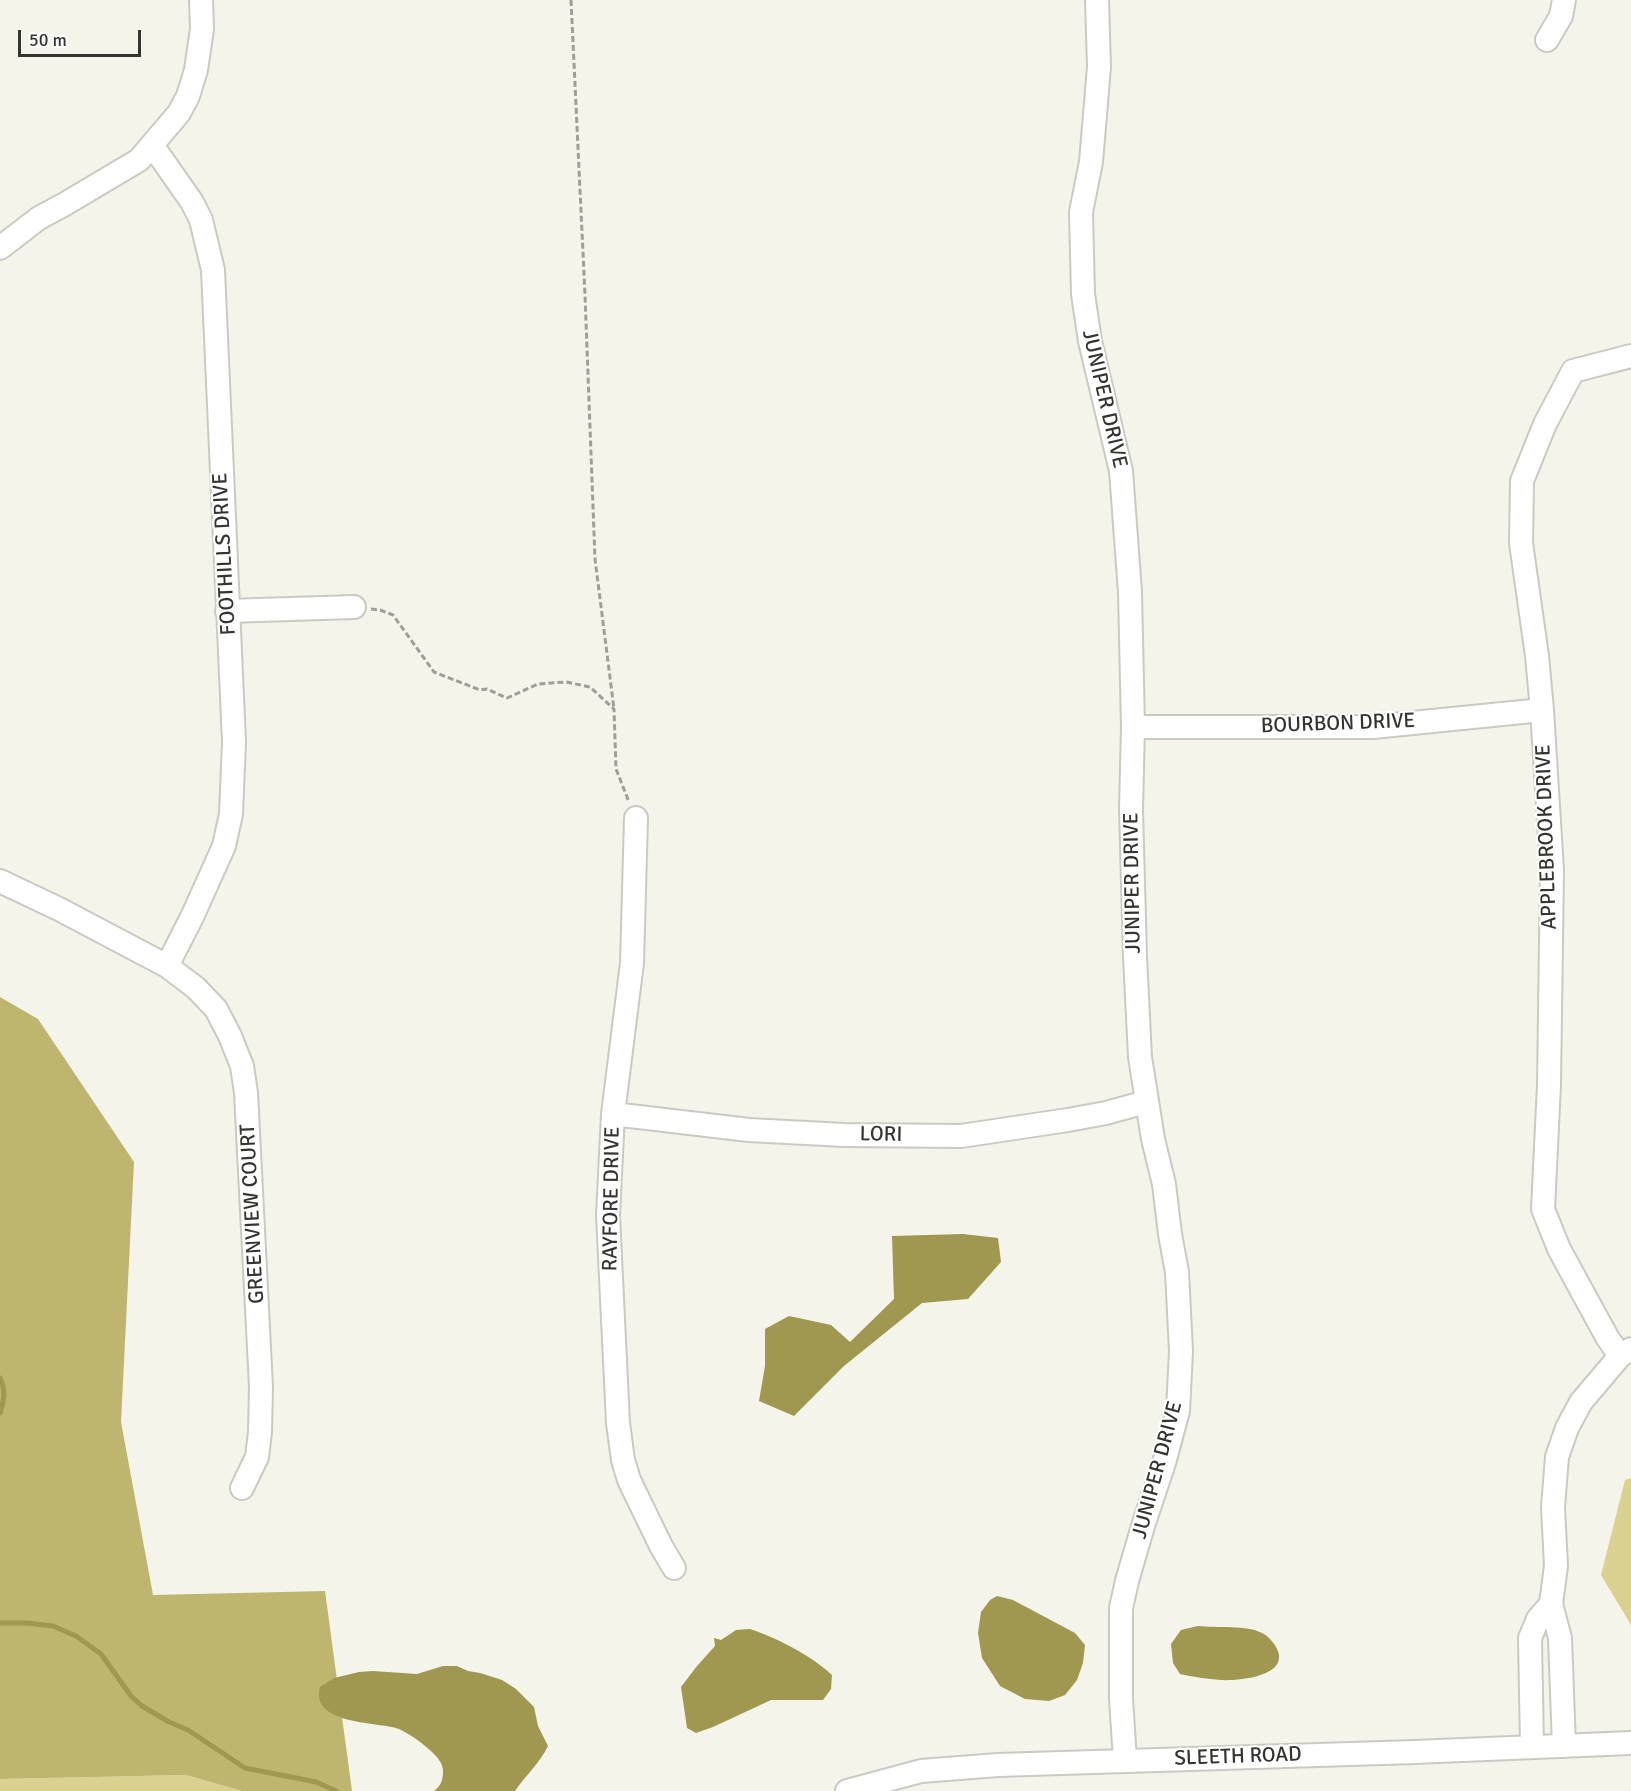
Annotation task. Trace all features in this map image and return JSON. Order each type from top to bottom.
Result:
[{"type":"street","points":[[0,248],[39,218],[139,160],[179,113],[188,96],[196,70],[200,47],[201,0]]},
{"type":"street","name":"JUNIPER DRIVE","points":[[1098,0],[1099,67],[1091,162],[1081,212],[1083,294],[1090,342],[1121,471],[1130,592],[1133,727],[1131,809],[1140,1057],[1146,1102],[1164,1184],[1177,1272],[1181,1351],[1178,1411],[1121,1608],[1121,1699],[1125,1760]]},
{"type":"street","points":[[1546,40],[1561,16],[1564,0]]},
{"type":"street","name":"FOOTHILLS DRIVE","points":[[152,145],[192,202],[201,220],[213,270],[234,742],[231,814],[224,846],[167,966]]},
{"type":"street","name":"APPLEBROOK DRIVE","points":[[1626,1353],[1607,1336],[1559,1249],[1543,1209],[1549,1085],[1552,870],[1537,656],[1521,543],[1522,481],[1545,424],[1573,371],[1631,356]]},
{"type":"street","points":[[227,611],[354,607]]},
{"type":"street","name":"BOURBON DRIVE","points":[[1133,727],[1373,727],[1542,710]]},
{"type":"street","name":"RAYFORE DRIVE","points":[[636,818],[632,963],[613,1114],[608,1215],[618,1423],[623,1460],[629,1480],[674,1568]]},
{"type":"street","name":"GREENVIEW COURT","points":[[0,882],[59,909],[167,966],[196,988],[216,1009],[242,1066],[246,1093],[258,1320],[261,1432],[257,1457],[242,1488]]},
{"type":"street","name":"LORI","points":[[613,1114],[749,1130],[844,1135],[961,1136],[1068,1120],[1146,1102]]},
{"type":"street","points":[[1564,1746],[1560,1638],[1551,1604],[1556,1566],[1553,1507],[1557,1457],[1567,1428],[1581,1402],[1626,1353]]},
{"type":"street","points":[[1532,1747],[1530,1638],[1538,1619],[1551,1604]]},
{"type":"street","name":"SLEETH ROAD","points":[[847,1791],[921,1771],[998,1765],[1631,1743]]},
{"type":"path","points":[[571,0],[595,559],[614,709],[616,769],[636,818]]},
{"type":"path","points":[[354,607],[380,610],[393,615],[434,672],[464,684],[480,690],[487,688],[507,698],[538,684],[566,682],[590,687],[614,709]]},
{"type":"shaded area","points":[[0,997],[38,1019],[134,1162],[121,1422],[153,1595],[325,1591],[352,1791],[242,1791],[186,1775],[0,1779]]},
{"type":"shaded area","points":[[963,1234],[998,1238],[1001,1262],[968,1299],[922,1303],[844,1366],[794,1416],[759,1401],[765,1366],[765,1329],[789,1316],[831,1325],[850,1342],[894,1299],[892,1236]]},
{"type":"shaded area","points":[[1631,1478],[1631,1625],[1601,1575],[1625,1480]]},
{"type":"shaded area","points":[[997,1596],[1013,1600],[1075,1633],[1085,1645],[1083,1663],[1077,1680],[1065,1695],[1049,1701],[1025,1699],[1000,1686],[982,1658],[978,1633],[981,1612],[990,1600]]},
{"type":"shaded area","points":[[1198,1626],[1256,1630],[1270,1639],[1277,1649],[1278,1662],[1266,1673],[1237,1680],[1216,1680],[1180,1674],[1173,1663],[1171,1644],[1181,1630]]},
{"type":"shaded area","points":[[750,1629],[794,1648],[815,1661],[832,1675],[831,1689],[823,1700],[771,1700],[696,1733],[687,1728],[681,1687],[715,1646],[714,1638],[721,1640],[736,1630]]},
{"type":"shaded area","points":[[443,1666],[457,1666],[502,1680],[516,1689],[534,1707],[538,1726],[548,1746],[515,1791],[434,1791],[443,1777],[443,1768],[431,1751],[410,1735],[396,1728],[334,1715],[325,1708],[320,1699],[320,1687],[334,1678],[373,1671],[417,1674]]},
{"type":"shaded area","points":[[186,1775],[242,1791],[0,1791],[0,1779]]},
{"type":"waterway","points":[[0,1378],[4,1396],[0,1413]]},
{"type":"waterway","points":[[0,1623],[53,1626],[76,1636],[101,1654],[131,1696],[142,1706],[188,1730],[245,1768],[316,1782],[336,1791]]}]
